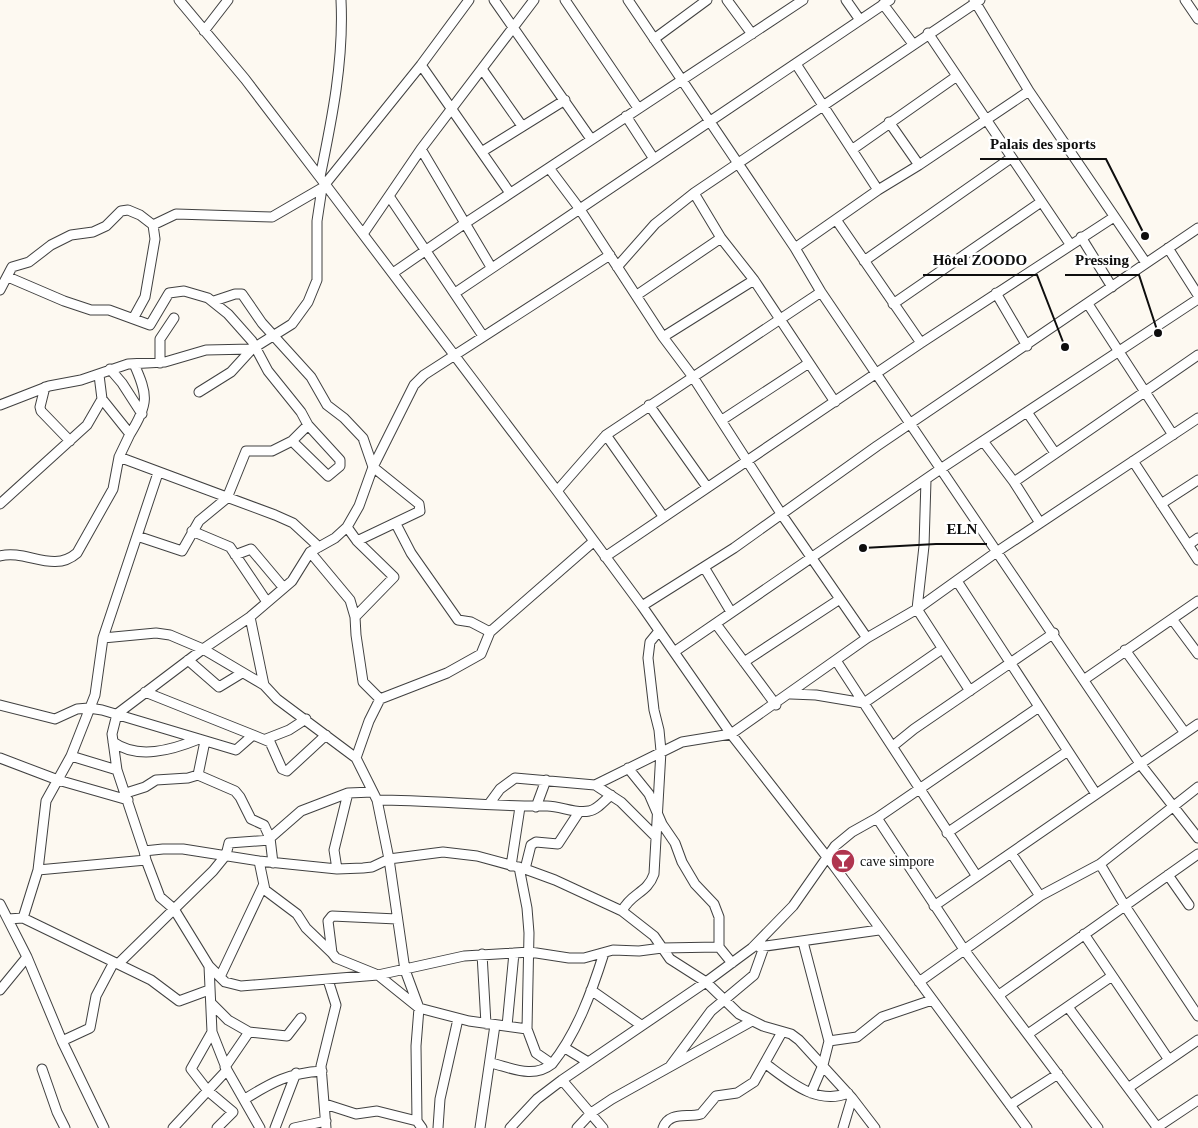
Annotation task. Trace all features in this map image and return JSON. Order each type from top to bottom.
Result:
[{"type":"street","points":[[179,0],[245,79],[557,491],[642,606],[731,734],[827,857],[879,930],[1027,1128]]},
{"type":"street","points":[[204,31],[228,0]]},
{"type":"street","points":[[199,392],[231,372],[254,348],[292,324],[308,302],[318,280],[317,221],[340,60],[341,0]]},
{"type":"street","points":[[153,225],[176,214],[272,217],[322,183],[421,65],[469,0]]},
{"type":"street","points":[[494,0],[591,139]]},
{"type":"street","points":[[363,234],[421,149],[534,0]]},
{"type":"street","points":[[565,0],[638,108]]},
{"type":"street","points":[[628,0],[795,248],[821,292],[878,373],[1142,765],[1198,838]]},
{"type":"street","points":[[654,39],[707,0]]},
{"type":"street","points":[[728,0],[752,34]]},
{"type":"street","points":[[393,274],[510,193],[752,34],[789,4],[803,0]]},
{"type":"street","points":[[846,0],[860,20]]},
{"type":"street","points":[[1185,0],[1198,19]]},
{"type":"street","points":[[617,267],[655,224],[694,193],[826,106],[976,1],[1030,91],[1146,263]]},
{"type":"street","points":[[455,293],[886,2],[913,44]]},
{"type":"street","points":[[928,33],[1070,244]]},
{"type":"street","points":[[796,64],[826,106],[878,190]]},
{"type":"street","points":[[421,65],[483,151],[510,193]]},
{"type":"street","points":[[482,69],[522,126]]},
{"type":"street","points":[[853,149],[957,76]]},
{"type":"street","points":[[795,248],[837,221],[878,190],[919,166],[1030,91]]},
{"type":"street","points":[[483,151],[565,100]]},
{"type":"street","points":[[626,116],[654,159]]},
{"type":"street","points":[[889,122],[919,166]]},
{"type":"street","points":[[421,149],[491,267]]},
{"type":"street","points":[[864,261],[1011,158]]},
{"type":"street","points":[[549,168],[579,208],[663,337],[693,377],[749,460],[782,515],[867,638]]},
{"type":"street","points":[[694,193],[721,238],[754,280],[835,402]]},
{"type":"street","points":[[389,196],[483,336]]},
{"type":"street","points":[[894,304],[1041,202]]},
{"type":"street","points":[[0,290],[12,267],[28,262],[51,245],[70,235],[93,232],[106,226],[121,211],[128,210],[140,215],[153,225],[155,239],[145,297],[134,317]]},
{"type":"street","points":[[604,557],[996,293],[1114,217]]},
{"type":"street","points":[[837,221],[921,343]]},
{"type":"street","points":[[642,606],[782,515],[911,424],[1198,228]]},
{"type":"street","points":[[1081,237],[1112,287]]},
{"type":"street","points":[[636,295],[721,238]]},
{"type":"street","points":[[1168,248],[1198,294]]},
{"type":"street","points":[[610,255],[424,375],[414,385],[373,467],[358,506],[347,527],[336,538],[310,552],[292,581],[250,617],[203,649],[117,714],[112,727],[117,770],[160,897],[174,910],[209,966],[220,977],[231,984],[241,986],[378,975],[464,956],[482,954],[530,952],[569,958],[613,950],[639,952],[662,948],[719,947]]},
{"type":"street","points":[[8,276],[64,301],[91,310],[109,310],[151,324],[169,293],[184,290],[214,301],[242,328],[268,371],[301,412],[308,425],[340,460],[340,466],[328,476],[292,441]]},
{"type":"street","points":[[663,337],[754,280]]},
{"type":"street","points":[[557,491],[606,435],[821,292]]},
{"type":"street","points":[[996,293],[1026,346]]},
{"type":"street","points":[[214,301],[234,294],[242,294],[273,335],[311,377],[327,405],[344,418],[363,438],[373,467],[421,508],[418,514],[357,541]]},
{"type":"street","points":[[674,652],[942,468],[1198,299]]},
{"type":"street","points":[[1088,304],[1118,353],[1174,435]]},
{"type":"street","points":[[160,363],[160,339],[174,318]]},
{"type":"street","points":[[0,405],[45,387],[99,374],[110,369],[134,364],[160,363],[206,350],[254,348]]},
{"type":"street","points":[[1014,482],[1198,355]]},
{"type":"street","points":[[722,420],[809,363]]},
{"type":"street","points":[[0,556],[9,554],[57,562],[72,557],[89,532],[113,489],[119,457],[142,414],[146,401],[144,386],[134,364]]},
{"type":"street","points":[[110,369],[122,383],[142,414]]},
{"type":"street","points":[[99,374],[102,399],[130,434]]},
{"type":"street","points":[[45,387],[40,407],[41,411],[70,441]]},
{"type":"street","points":[[0,504],[87,425],[102,399]]},
{"type":"street","points":[[649,405],[707,487]]},
{"type":"street","points":[[1027,412],[1055,453]]},
{"type":"street","points":[[594,785],[682,742],[731,734],[776,705],[867,638],[916,609],[998,551],[1198,418]]},
{"type":"street","points":[[137,536],[182,551],[199,521],[227,498],[246,451],[272,451],[292,441],[308,425]]},
{"type":"street","points":[[606,435],[663,516]]},
{"type":"street","points":[[984,441],[1014,482],[1040,523]]},
{"type":"street","points":[[119,457],[294,524],[319,547]]},
{"type":"street","points":[[1133,461],[1198,560]]},
{"type":"street","points":[[23,918],[38,870],[46,801],[71,756],[95,695],[103,638],[158,473]]},
{"type":"street","points":[[926,480],[924,546],[916,609],[970,691]]},
{"type":"street","points":[[1161,504],[1198,480]]},
{"type":"street","points":[[396,524],[411,553],[458,620],[471,622],[490,632]]},
{"type":"street","points":[[347,527],[357,541],[394,577],[355,617]]},
{"type":"street","points":[[192,531],[230,547],[267,602]]},
{"type":"street","points":[[1188,545],[1198,538]]},
{"type":"street","points":[[356,758],[369,720],[380,700],[447,672],[481,654],[490,632],[593,542]]},
{"type":"street","points":[[235,555],[251,549],[283,587]]},
{"type":"street","points":[[310,552],[350,600],[355,617],[363,682],[380,700]]},
{"type":"street","points":[[704,567],[731,612]]},
{"type":"street","points":[[957,581],[1096,794]]},
{"type":"street","points":[[744,662],[840,599]]},
{"type":"street","points":[[1085,679],[1198,601]]},
{"type":"street","points":[[250,617],[264,685]]},
{"type":"street","points":[[1172,619],[1198,654]]},
{"type":"street","points":[[716,624],[776,705]]},
{"type":"street","points":[[622,911],[630,898],[648,887],[654,874],[662,751],[654,710],[648,658],[650,642],[659,631]]},
{"type":"street","points":[[103,638],[156,632],[170,635],[203,649],[264,685],[277,699],[306,718],[356,758],[375,796],[389,859],[396,919],[405,970],[420,1008],[416,1046],[422,1126],[377,1111],[356,1114],[325,1104]]},
{"type":"street","points":[[894,746],[914,728],[1054,633]]},
{"type":"street","points":[[791,694],[816,695],[864,702],[942,649]]},
{"type":"street","points":[[1125,650],[1185,733]]},
{"type":"street","points":[[188,660],[219,687],[242,673]]},
{"type":"street","points":[[836,662],[894,746],[918,790],[976,875]]},
{"type":"street","points":[[145,692],[266,739],[274,747],[282,769],[287,771],[326,734]]},
{"type":"street","points":[[0,705],[55,719],[77,709],[89,708],[117,714],[236,750],[253,735]]},
{"type":"street","points":[[510,1128],[537,1099],[562,1080],[706,982],[752,948],[793,906],[835,846],[852,832],[877,818],[1039,707]]},
{"type":"street","points":[[266,739],[289,730],[306,718]]},
{"type":"street","points":[[934,906],[976,875],[1142,765],[1198,724]]},
{"type":"street","points":[[113,742],[130,751],[146,752],[202,740]]},
{"type":"street","points":[[198,775],[202,740]]},
{"type":"street","points":[[947,832],[1068,751]]},
{"type":"street","points":[[71,756],[117,770]]},
{"type":"street","points":[[0,758],[58,780],[127,797],[156,780],[188,778],[198,775],[238,794],[251,819],[264,825],[270,839],[273,863]]},
{"type":"street","points":[[628,768],[643,783],[688,872],[716,909],[719,917],[719,947],[732,963]]},
{"type":"street","points":[[489,804],[500,789],[515,778],[594,785],[610,795],[655,836]]},
{"type":"street","points":[[536,807],[546,780]]},
{"type":"street","points":[[919,982],[966,951],[1040,896],[1100,864],[1198,788]]},
{"type":"street","points":[[337,869],[335,845],[348,793]]},
{"type":"street","points":[[62,1041],[90,1028],[96,996],[116,963],[213,872],[226,855],[227,846],[232,841],[270,839],[301,810],[348,793],[489,804],[558,807],[579,812],[591,811],[610,795]]},
{"type":"street","points":[[520,806],[518,867],[527,908],[530,952],[527,1029],[536,1053],[552,1064]]},
{"type":"street","points":[[518,867],[530,845],[536,842],[558,844],[579,812]]},
{"type":"street","points":[[877,818],[934,906],[966,951],[1098,1128]]},
{"type":"street","points":[[38,870],[145,856],[163,848],[226,855],[273,863],[337,869],[372,867],[389,859],[443,852],[477,856],[518,867],[555,880],[622,911],[648,930],[678,965],[706,982],[739,1014],[799,1040],[824,1065],[875,1128]]},
{"type":"street","points":[[1011,853],[1040,896]]},
{"type":"street","points":[[999,995],[1198,854]]},
{"type":"street","points":[[259,861],[263,886],[274,898],[297,914],[306,928],[341,962],[378,975],[420,1008],[458,1019],[527,1029]]},
{"type":"street","points":[[1100,864],[1125,906],[1198,1016]]},
{"type":"street","points":[[1168,875],[1189,905]]},
{"type":"street","points":[[220,977],[263,886]]},
{"type":"street","points":[[1,908],[27,957],[62,1041],[104,1128]]},
{"type":"street","points":[[332,953],[328,921],[332,916],[396,919]]},
{"type":"street","points":[[8,919],[23,918],[151,980],[179,1000],[209,990]]},
{"type":"street","points":[[752,948],[879,930]]},
{"type":"street","points":[[1084,934],[1169,1060]]},
{"type":"street","points":[[803,942],[829,1040],[824,1065],[811,1093]]},
{"type":"street","points":[[668,1069],[711,1011],[726,1001],[754,975],[764,947]]},
{"type":"street","points":[[507,1026],[514,953]]},
{"type":"street","points":[[490,1063],[530,1072],[544,1071],[552,1064],[565,1048],[591,990],[604,953]]},
{"type":"street","points":[[480,1128],[490,1063],[491,1024],[482,954]]},
{"type":"street","points":[[0,990],[27,957]]},
{"type":"street","points":[[209,966],[212,1032],[226,1069],[260,1128]]},
{"type":"street","points":[[1028,1034],[1112,976]]},
{"type":"street","points":[[294,1128],[326,1124],[322,1061],[336,1005],[328,980]]},
{"type":"street","points":[[591,990],[641,1025]]},
{"type":"street","points":[[829,1040],[857,1037],[882,1017],[932,1000]]},
{"type":"street","points":[[211,1004],[228,1020],[249,1032],[287,1036],[301,1018]]},
{"type":"street","points":[[1068,1007],[1157,1128],[1198,1100]]},
{"type":"street","points":[[438,1128],[440,1099],[458,1019]]},
{"type":"street","points":[[577,1128],[590,1113],[752,1021]]},
{"type":"street","points":[[212,1032],[191,1069],[208,1091],[233,1112],[217,1128]]},
{"type":"street","points":[[173,1128],[226,1069],[249,1032]]},
{"type":"street","points":[[663,1128],[668,1119],[682,1115],[700,1114],[716,1096],[737,1094],[754,1082],[766,1064],[782,1032]]},
{"type":"street","points":[[1128,1088],[1198,1040]]},
{"type":"street","points":[[565,1048],[588,1062]]},
{"type":"street","points":[[766,1064],[803,1090],[832,1097],[850,1096]]},
{"type":"street","points":[[42,1070],[57,1112],[65,1128]]},
{"type":"street","points":[[245,1099],[272,1082],[296,1073],[322,1071]]},
{"type":"street","points":[[275,1128],[296,1073]]},
{"type":"street","points":[[1010,1105],[1058,1074]]},
{"type":"street","points":[[562,1080],[604,1128]]},
{"type":"street","points":[[843,1128],[850,1096]]},
{"type":"place","name":"Palais des sports","points":[[1145,236]]},
{"type":"place","name":"Pressing","points":[[1158,333]]},
{"type":"place","name":"Hôtel ZOODO","points":[[1065,347]]},
{"type":"place","name":"ELN","points":[[863,548]]},
{"type":"place","name":"cave simpore","points":[[843,861]]}]
